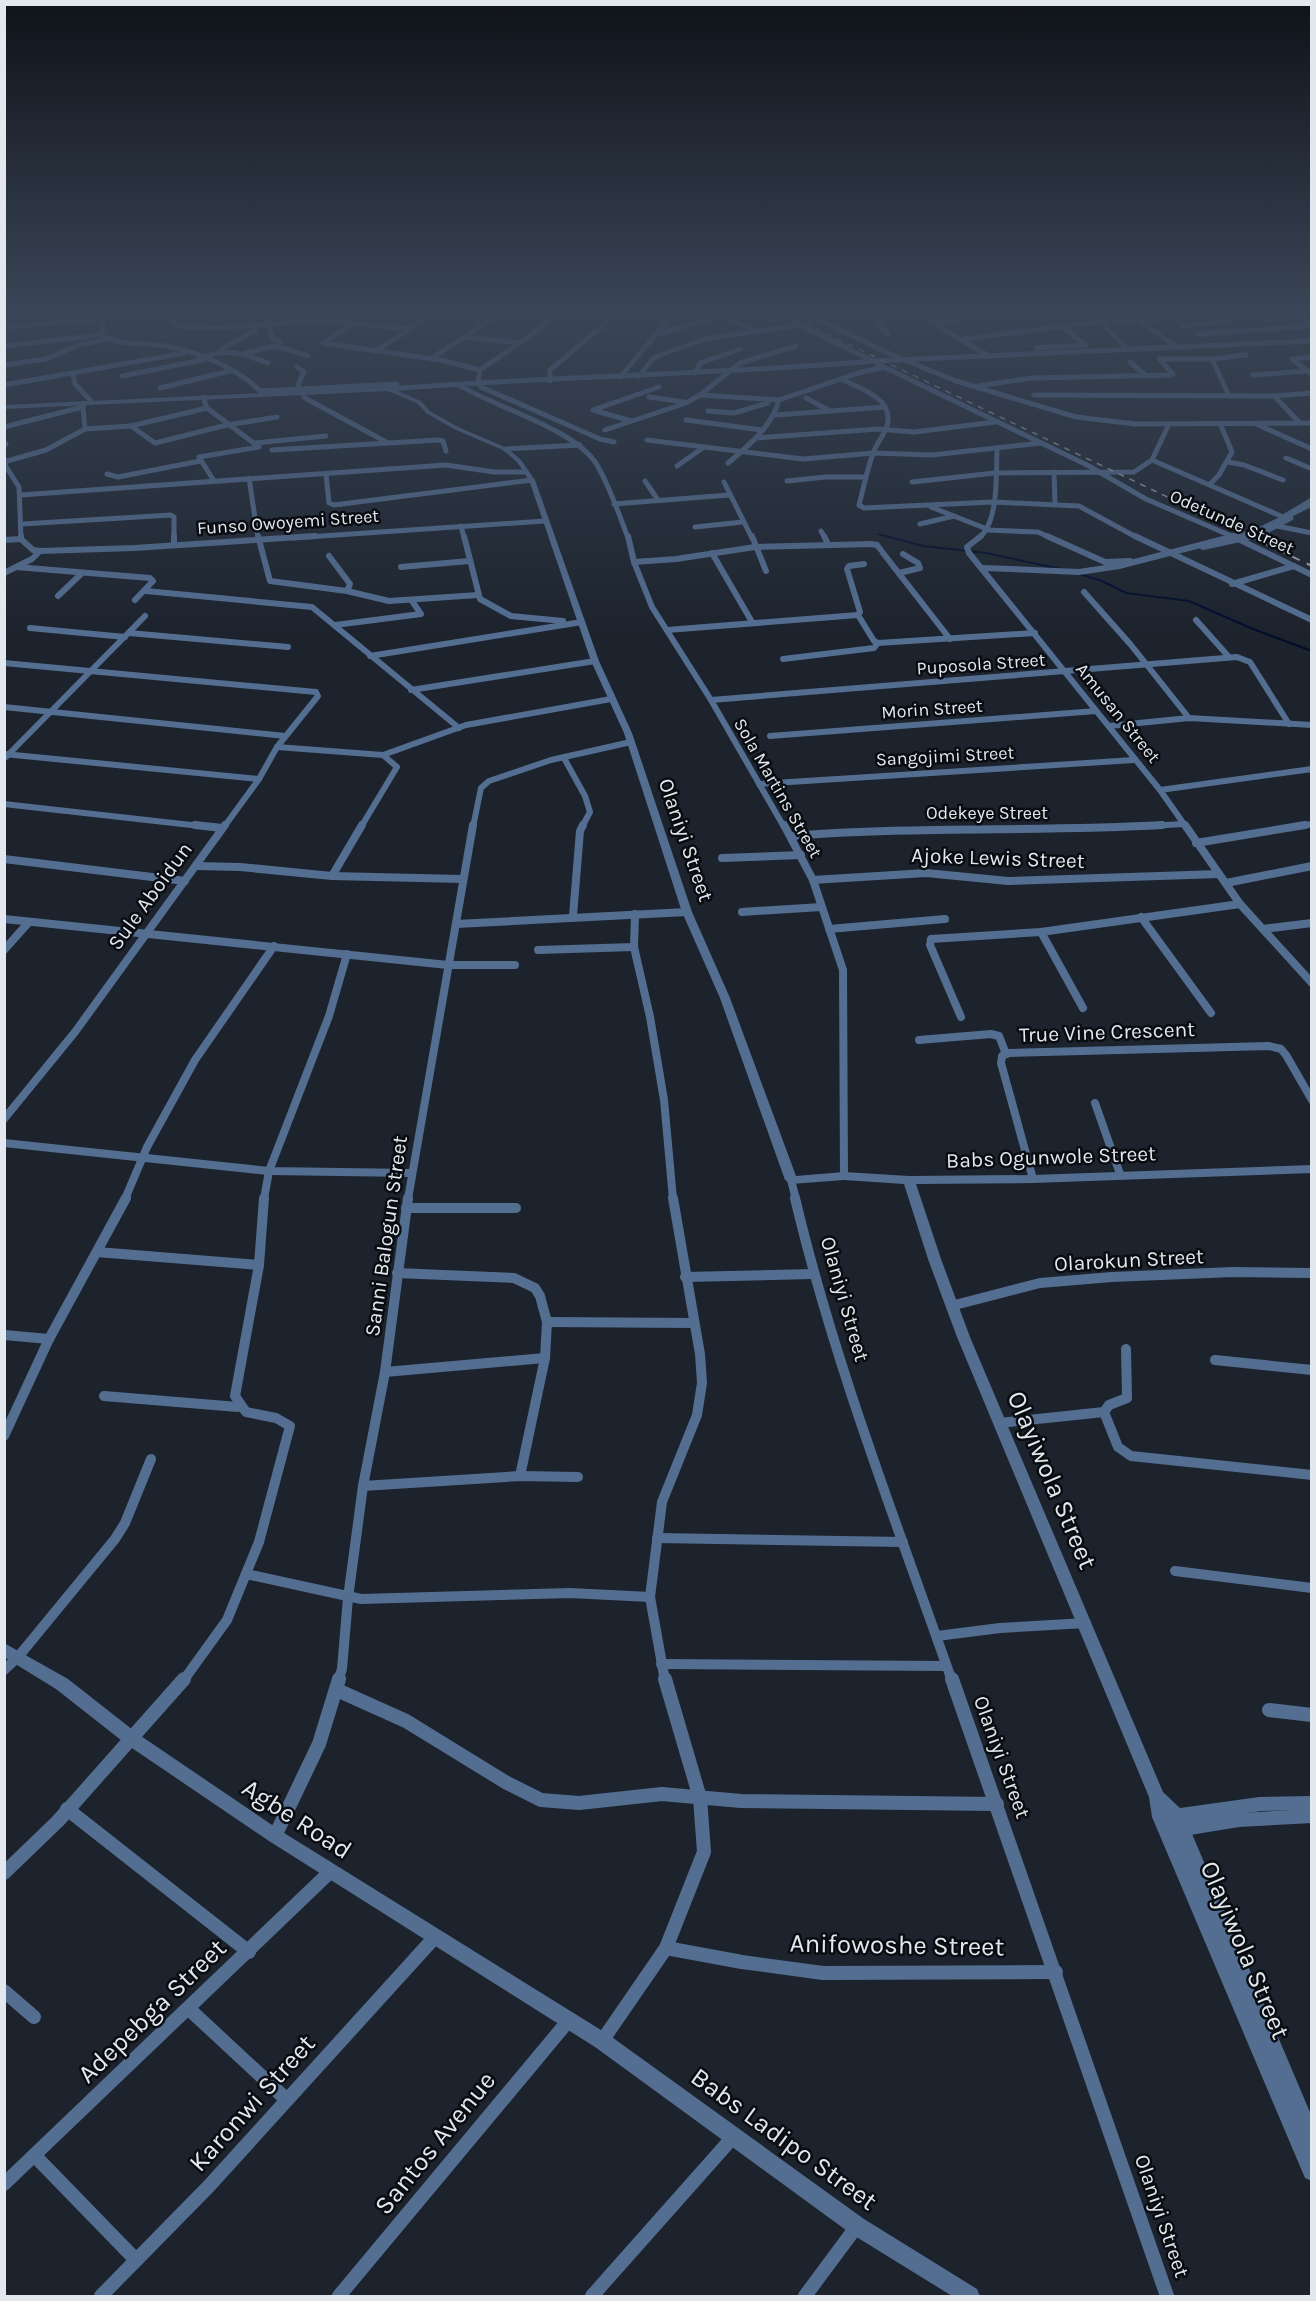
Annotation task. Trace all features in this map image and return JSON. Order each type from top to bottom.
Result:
[{"type":"street","points":[[4,427],[28,420]]},
{"type":"street","points":[[84,420],[85,429]]},
{"type":"street","points":[[4,540],[21,539],[22,524],[19,487],[6,469],[6,460],[46,450],[85,429],[131,426],[155,420]]},
{"type":"street","points":[[214,481],[200,462],[199,457],[257,449],[259,445],[222,420]]},
{"type":"street","points":[[131,426],[155,443],[227,425],[256,420]]},
{"type":"street","points":[[346,420],[388,443]]},
{"type":"street","name":"Olaniyi Street","points":[[443,420],[505,449],[515,457],[532,480],[595,661],[631,742],[687,912],[725,998],[791,1180],[813,1274],[903,1542],[1056,1972],[1167,2296]]},
{"type":"street","points":[[532,420],[580,445]]},
{"type":"street","points":[[559,420],[600,440],[614,442]]},
{"type":"street","points":[[627,420],[633,422]]},
{"type":"street","points":[[605,430],[638,420]]},
{"type":"street","points":[[689,420],[762,430]]},
{"type":"street","points":[[728,464],[771,420]]},
{"type":"street","points":[[888,420],[866,477],[859,505],[864,508],[993,502],[1055,503],[1079,506],[1169,554],[1311,621]]},
{"type":"street","name":"Odetunde Street","points":[[994,420],[1101,472],[1146,499],[1239,539],[1311,575]]},
{"type":"street","points":[[1100,420],[1169,424],[1311,423]]},
{"type":"street","points":[[756,438],[885,429],[914,432],[997,422]]},
{"type":"street","points":[[1210,484],[1220,475],[1232,452],[1220,423]]},
{"type":"street","points":[[1253,423],[1311,449]]},
{"type":"street","points":[[912,482],[995,473],[1134,472],[1152,460],[1169,424]]},
{"type":"street","points":[[255,443],[326,436]]},
{"type":"street","points":[[272,450],[438,440],[443,441],[446,451]]},
{"type":"street","points":[[647,440],[802,459],[874,453],[923,455],[997,450],[1042,443]]},
{"type":"street","points":[[505,449],[580,445]]},
{"type":"street","name":"Sola Martins Street","points":[[580,445],[597,465],[628,537],[634,562],[652,607],[711,700],[791,836],[813,880],[843,970],[844,1176]]},
{"type":"street","points":[[677,466],[704,447]]},
{"type":"street","points":[[987,530],[993,502],[997,450]]},
{"type":"street","points":[[1286,458],[1311,469]]},
{"type":"street","points":[[1152,460],[1283,517]]},
{"type":"street","points":[[107,474],[118,477],[200,462]]},
{"type":"street","points":[[1228,462],[1244,465],[1283,480]]},
{"type":"street","points":[[20,495],[446,465],[494,472],[526,472]]},
{"type":"street","points":[[1054,472],[1055,503]]},
{"type":"street","points":[[326,474],[329,504],[334,505],[532,480]]},
{"type":"street","points":[[787,481],[825,477],[866,477]]},
{"type":"street","points":[[249,478],[258,539],[270,581],[347,591],[380,600],[412,601],[478,595]]},
{"type":"street","points":[[645,481],[658,500]]},
{"type":"street","points":[[724,482],[766,571]]},
{"type":"street","points":[[614,504],[729,495]]},
{"type":"street","points":[[927,505],[987,530],[1038,532],[1110,564],[1254,536],[1283,517],[1311,505]]},
{"type":"street","points":[[1277,543],[1262,535],[1311,505]]},
{"type":"street","points":[[983,568],[1079,572],[1119,566],[1259,530],[1311,505]]},
{"type":"street","points":[[22,524],[171,515],[175,521],[174,545]]},
{"type":"street","points":[[920,524],[954,516]]},
{"type":"street","name":"Funso Owoyemi Street","points":[[21,539],[33,550],[40,551],[174,545],[545,521]]},
{"type":"street","points":[[695,527],[743,522]]},
{"type":"street","points":[[461,526],[480,599],[493,609],[511,616],[568,623]]},
{"type":"street","points":[[1277,526],[1311,533]]},
{"type":"street","name":"Amusan Street","points":[[987,530],[968,550],[1160,790],[1240,904],[1311,983]]},
{"type":"street","points":[[821,531],[828,544]]},
{"type":"street","points":[[634,562],[676,559],[755,547],[871,543],[877,545],[882,551],[950,639]]},
{"type":"street","points":[[4,573],[32,559],[40,551]]},
{"type":"street","points":[[712,553],[752,622]]},
{"type":"street","points":[[899,573],[920,568],[918,562],[903,554]]},
{"type":"street","points":[[329,556],[350,584],[347,591]]},
{"type":"street","points":[[401,567],[469,561]]},
{"type":"street","points":[[864,564],[849,566],[847,569],[860,612],[858,615],[878,643]]},
{"type":"street","points":[[1232,584],[1294,566]]},
{"type":"street","points":[[16,567],[150,578],[153,581],[135,600]]},
{"type":"street","points":[[58,597],[81,574]]},
{"type":"street","points":[[146,591],[306,605],[317,610],[459,728]]},
{"type":"street","points":[[1084,592],[1189,718]]},
{"type":"street","points":[[335,625],[421,614],[412,601]]},
{"type":"street","points":[[668,630],[858,615]]},
{"type":"street","points":[[6,756],[145,616]]},
{"type":"street","points":[[1196,620],[1229,657],[1244,658],[1250,662],[1289,724]]},
{"type":"street","points":[[370,656],[582,622]]},
{"type":"street","points":[[30,628],[288,647]]},
{"type":"street","points":[[783,658],[873,648],[878,643],[1035,633]]},
{"type":"street","name":"Puposola Street","points":[[711,700],[1066,673],[1229,657]]},
{"type":"street","points":[[411,690],[595,661]]},
{"type":"street","points":[[4,663],[91,671]]},
{"type":"street","name":"Sule Aboidun","points":[[4,1119],[75,1032],[259,779],[277,747],[318,696],[316,692],[91,671]]},
{"type":"street","points":[[277,747],[383,755],[459,728],[611,699]]},
{"type":"street","points":[[4,706],[285,736]]},
{"type":"street","name":"Morin Street","points":[[770,736],[1096,711]]},
{"type":"street","points":[[1109,726],[1189,718],[1311,725]]},
{"type":"street","name":"Sanni Balogun Street","points":[[275,1836],[319,1744],[342,1669],[348,1598],[363,1486],[385,1372],[406,1208],[462,879],[484,783],[508,773],[631,742]]},
{"type":"street","points":[[332,876],[361,825],[396,772],[395,763],[383,755]]},
{"type":"street","points":[[6,756],[259,779]]},
{"type":"street","points":[[564,758],[585,796],[590,812],[580,831],[573,916]]},
{"type":"street","name":"Sangojimi Street","points":[[759,784],[1134,760]]},
{"type":"street","points":[[1160,790],[1311,769]]},
{"type":"street","points":[[4,804],[222,828]]},
{"type":"street","name":"Odekeye Street","points":[[791,836],[856,830],[921,828],[1058,829],[1183,824]]},
{"type":"street","points":[[1196,843],[1311,824]]},
{"type":"street","points":[[722,858],[801,855]]},
{"type":"street","points":[[4,859],[184,881]]},
{"type":"street","points":[[196,866],[240,867],[332,876],[462,879]]},
{"type":"street","points":[[1226,884],[1311,866]]},
{"type":"street","name":"Ajoke Lewis Street","points":[[813,880],[892,873],[926,873],[1008,881],[1218,874]]},
{"type":"street","points":[[961,1017],[930,945],[931,939],[1041,932],[1240,904]]},
{"type":"street","points":[[742,912],[821,908]]},
{"type":"street","points":[[456,924],[573,916],[687,912]]},
{"type":"street","points":[[602,2041],[666,1948],[704,1852],[700,1798],[661,1664],[650,1597],[662,1502],[697,1415],[702,1383],[668,1160],[664,1100],[650,1017],[634,947],[635,914]]},
{"type":"street","points":[[1141,917],[1211,1013]]},
{"type":"street","points":[[4,919],[448,965],[515,965]]},
{"type":"street","points":[[829,929],[945,919]]},
{"type":"street","points":[[4,950],[29,922]]},
{"type":"street","points":[[1263,929],[1311,923]]},
{"type":"street","points":[[1041,932],[1083,1008]]},
{"type":"street","points":[[6,1432],[49,1339],[131,1189],[160,1121],[195,1060],[274,946]]},
{"type":"street","points":[[538,950],[634,947]]},
{"type":"street","points":[[238,1407],[235,1396],[259,1265],[261,1218],[269,1171],[329,1016],[347,954]]},
{"type":"street","points":[[919,1040],[991,1034],[999,1036],[1006,1054]]},
{"type":"street","name":"True Vine Crescent","points":[[1033,1179],[1001,1064],[1002,1056],[1006,1054],[1269,1046],[1281,1049],[1286,1055],[1311,1100]]},
{"type":"street","points":[[1095,1103],[1120,1174]]},
{"type":"street","points":[[4,1143],[269,1171],[412,1173]]},
{"type":"street","name":"Babs Ogunwole Street","points":[[791,1180],[844,1176],[909,1180],[1033,1179],[1120,1174],[1311,1169]]},
{"type":"street","name":"Olayiwola Street","points":[[909,1180],[924,1232],[951,1306],[1086,1623],[1157,1797],[1171,1823],[1311,2171]]},
{"type":"street","points":[[406,1208],[516,1208]]},
{"type":"street","points":[[98,1252],[259,1265]]},
{"type":"street","name":"Olarokun Street","points":[[951,1306],[1040,1283],[1112,1277],[1233,1272],[1311,1273]]},
{"type":"street","points":[[397,1273],[514,1278],[535,1288],[540,1296],[547,1322],[545,1358],[520,1476]]},
{"type":"street","points":[[685,1277],[813,1274]]},
{"type":"street","points":[[547,1322],[693,1323]]},
{"type":"street","points":[[4,1335],[49,1339]]},
{"type":"street","points":[[1104,1412],[1108,1405],[1127,1398],[1126,1349]]},
{"type":"street","points":[[385,1372],[545,1358]]},
{"type":"street","points":[[1215,1360],[1311,1370]]},
{"type":"street","points":[[4,1873],[67,1809],[173,1694],[227,1620],[258,1542],[290,1426],[282,1421],[246,1413],[238,1407],[104,1396]]},
{"type":"street","points":[[1000,1423],[1104,1412]]},
{"type":"street","points":[[1104,1412],[1118,1447],[1131,1456],[1311,1475]]},
{"type":"street","points":[[4,1670],[11,1653],[115,1539],[125,1523],[150,1459]]},
{"type":"street","points":[[363,1486],[520,1476],[578,1477]]},
{"type":"street","points":[[657,1538],[903,1542]]},
{"type":"street","points":[[1175,1571],[1311,1588]]},
{"type":"street","points":[[246,1574],[323,1590],[348,1598],[374,1600],[570,1593],[650,1597]]},
{"type":"street","points":[[937,1636],[1000,1628],[1086,1623]]},
{"type":"street","name":"Agbe Road","points":[[11,1653],[62,1684],[132,1739],[275,1836],[569,2020]]},
{"type":"street","points":[[661,1664],[946,1666]]},
{"type":"street","points":[[337,1690],[406,1721],[507,1783],[542,1800],[579,1803],[662,1794],[741,1801],[997,1804]]},
{"type":"street","points":[[1269,1710],[1311,1714]]},
{"type":"street","points":[[1171,1823],[1232,1806],[1289,1801],[1311,1803]]},
{"type":"street","points":[[67,1809],[249,1952]]},
{"type":"street","points":[[1171,1823],[1311,1816]]},
{"type":"street","points":[[1171,1823],[1311,2141]]},
{"type":"street","name":"Adepebga Street","points":[[4,2184],[330,1872]]},
{"type":"street","name":"Karonwi Street","points":[[100,2296],[209,2186],[435,1937]]},
{"type":"street","name":"Anifowoshe Street","points":[[666,1948],[742,1962],[823,1972],[1056,1972]]},
{"type":"street","points":[[4,1991],[34,2017]]},
{"type":"street","points":[[189,2009],[287,2100]]},
{"type":"street","name":"Babs Ladipo Street","points":[[569,2020],[602,2041],[857,2226],[970,2296]]},
{"type":"street","name":"Santos Avenue","points":[[339,2296],[569,2020]]},
{"type":"street","points":[[592,2296],[734,2136]]},
{"type":"street","points":[[35,2156],[136,2260]]},
{"type":"street","points":[[805,2296],[857,2226]]},
{"type":"waterway","points":[[878,534],[892,538]]},
{"type":"waterway","points":[[886,536],[923,546],[986,553],[1061,569]]},
{"type":"waterway","points":[[1079,574],[1102,581],[1126,593],[1189,601],[1253,629],[1312,651]]},
{"type":"railway","points":[[1007,420],[1253,538]]},
{"type":"railway","points":[[1249,536],[1312,566]]}]
